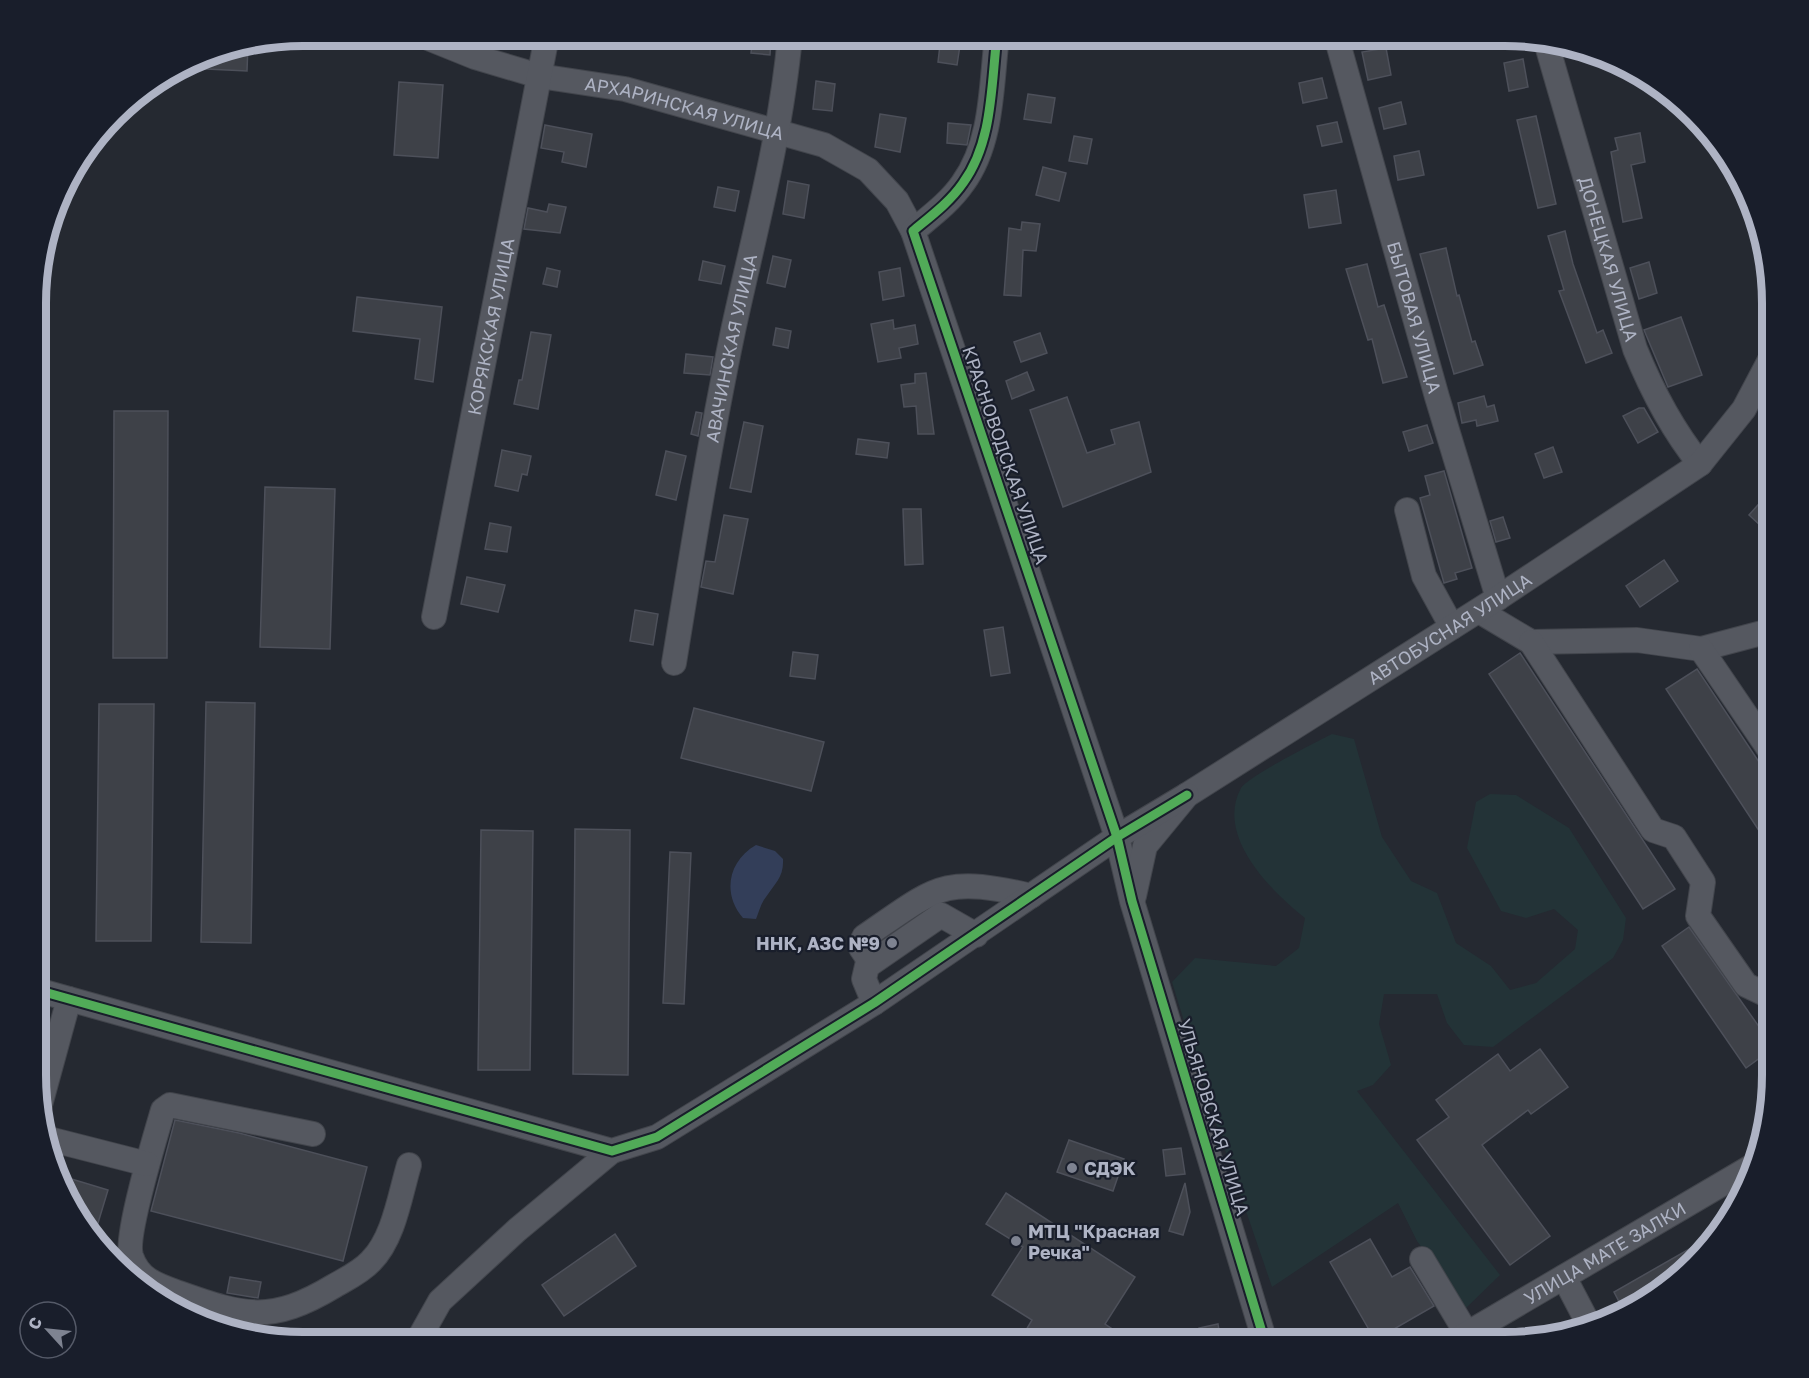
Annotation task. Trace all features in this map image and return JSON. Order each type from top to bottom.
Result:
[{"type":"street","name":"АРХАРИНСКАЯ УЛИЦА","points":[[448,46],[475,57],[539,76],[625,89],[824,145],[868,170],[897,201],[913,231]]},
{"type":"street","name":"КОРЯКСКАЯ УЛИЦА","points":[[434,617],[545,46]]},
{"type":"street","name":"АВАЧИНСКАЯ УЛИЦА","points":[[674,663],[700,503],[776,131],[789,46]]},
{"type":"street","points":[[913,231],[948,201],[975,163],[987,122],[996,46]]},
{"type":"street","name":"БЫТОВАЯ УЛИЦА","points":[[1339,46],[1437,397],[1488,604]]},
{"type":"street","name":"ДОНЕЦКАЯ УЛИЦА","points":[[1548,50],[1635,349],[1653,393],[1675,433],[1700,464]]},
{"type":"street","name":"КРАСНОВОДСКАЯ УЛИЦА","points":[[913,231],[1117,837],[1132,901]]},
{"type":"street","name":"АВТОБУСНАЯ УЛИЦА","points":[[1132,901],[1145,846],[1187,795],[1488,604],[1700,464],[1744,409],[1762,375]]},
{"type":"street","points":[[1407,510],[1424,576],[1452,627]]},
{"type":"street","points":[[1488,604],[1531,642],[1653,830],[1674,837],[1703,882],[1698,916],[1746,985],[1762,992]]},
{"type":"street","points":[[1531,642],[1637,640],[1701,649],[1762,632]]},
{"type":"street","points":[[1701,649],[1762,739]]},
{"type":"street","points":[[422,1332],[440,1301],[517,1230],[612,1151],[657,1137],[874,1003],[1117,837],[1187,795]]},
{"type":"street","points":[[871,963],[861,948],[864,937],[936,890],[963,884],[993,887],[1032,896]]},
{"type":"street","name":"УЛЬЯНОВСКАЯ УЛИЦА","points":[[1132,901],[1262,1332]]},
{"type":"street","points":[[874,1003],[864,979],[864,972],[871,963],[941,915],[976,935]]},
{"type":"street","points":[[46,993],[612,1151]]},
{"type":"street","points":[[46,1081],[69,999]]},
{"type":"street","points":[[137,1271],[130,1253],[147,1164],[164,1110],[170,1105],[313,1134]]},
{"type":"street","points":[[55,1140],[147,1164]]},
{"type":"street","points":[[155,1284],[220,1308],[259,1314],[276,1312],[316,1297],[371,1262],[385,1240],[410,1164]]},
{"type":"street","name":"УЛИЦА МАТЕ ЗАЛКИ","points":[[1470,1332],[1744,1171]]},
{"type":"street","points":[[1422,1259],[1457,1332]]},
{"type":"street","points":[[1564,1277],[1586,1319]]},
{"type":"shaded area","points":[[1332,734],[1354,739],[1382,837],[1411,881],[1437,893],[1456,943],[1491,966],[1510,990],[1536,983],[1575,949],[1578,930],[1554,909],[1526,918],[1501,911],[1467,848],[1476,802],[1490,794],[1516,795],[1569,828],[1626,918],[1623,940],[1613,958],[1493,1047],[1464,1045],[1447,1023],[1437,994],[1384,994],[1379,1024],[1391,1065],[1373,1085],[1357,1091],[1500,1275],[1466,1308],[1417,1241],[1398,1203],[1272,1287],[1211,1109],[1172,982],[1195,958],[1276,966],[1299,948],[1305,918],[1277,893],[1250,861],[1235,825],[1235,806],[1241,788],[1256,776]]},
{"type":"water","points":[[756,845],[775,851],[783,859],[782,871],[763,902],[756,919],[743,918],[732,899],[731,878],[739,860]]},
{"type":"building","points":[[752,46],[770,46],[770,55],[751,53]]},
{"type":"building","points":[[940,46],[960,46],[957,65],[938,62]]},
{"type":"building","points":[[1386,48],[1391,75],[1368,80],[1362,52]]},
{"type":"building","points":[[248,52],[247,71],[199,69]]},
{"type":"building","points":[[1523,59],[1528,87],[1509,91],[1504,63]]},
{"type":"building","points":[[1322,78],[1327,98],[1303,103],[1299,83]]},
{"type":"building","points":[[816,81],[835,84],[832,111],[813,109]]},
{"type":"building","points":[[399,82],[443,85],[438,158],[394,155]]},
{"type":"building","points":[[1028,94],[1055,98],[1051,123],[1024,119]]},
{"type":"building","points":[[1401,102],[1406,124],[1384,129],[1379,108]]},
{"type":"building","points":[[880,114],[906,118],[900,152],[875,147]]},
{"type":"building","points":[[1536,116],[1556,204],[1538,208],[1517,120]]},
{"type":"building","points":[[1337,122],[1342,142],[1322,146],[1317,126]]},
{"type":"building","points":[[948,123],[971,125],[967,145],[947,143]]},
{"type":"building","points":[[545,125],[592,134],[586,167],[562,162],[564,152],[541,148]]},
{"type":"building","points":[[1640,133],[1645,162],[1631,165],[1642,218],[1623,222],[1611,152],[1618,150],[1615,138]]},
{"type":"building","points":[[1074,136],[1092,139],[1087,164],[1069,161]]},
{"type":"building","points":[[1419,151],[1424,175],[1398,180],[1394,156]]},
{"type":"building","points":[[1043,167],[1066,173],[1059,201],[1036,195]]},
{"type":"building","points":[[788,181],[809,185],[804,218],[783,214]]},
{"type":"building","points":[[718,187],[739,191],[735,211],[714,207]]},
{"type":"building","points":[[1336,190],[1341,223],[1309,228],[1304,195]]},
{"type":"building","points":[[549,204],[566,207],[560,233],[524,229],[528,208],[547,212]]},
{"type":"building","points":[[1022,222],[1040,224],[1036,251],[1023,250],[1021,296],[1004,295],[1009,228],[1021,230]]},
{"type":"building","points":[[1565,231],[1573,264],[1597,333],[1603,330],[1612,353],[1586,363],[1559,291],[1564,290],[1548,236]]},
{"type":"building","points":[[1446,248],[1457,296],[1459,295],[1472,342],[1475,341],[1483,365],[1454,374],[1420,254]]},
{"type":"building","points":[[773,256],[791,260],[785,287],[767,283]]},
{"type":"building","points":[[703,261],[725,266],[721,284],[699,280]]},
{"type":"building","points":[[1649,262],[1657,293],[1639,299],[1630,268]]},
{"type":"building","points":[[1367,264],[1378,307],[1384,305],[1407,377],[1383,383],[1372,339],[1368,340],[1346,269]]},
{"type":"building","points":[[547,268],[560,271],[557,287],[543,284]]},
{"type":"building","points":[[900,268],[904,296],[883,300],[879,272]]},
{"type":"building","points":[[357,297],[442,307],[433,382],[415,379],[420,339],[353,331]]},
{"type":"building","points":[[1681,317],[1702,375],[1668,387],[1644,330]]},
{"type":"building","points":[[893,320],[894,329],[915,325],[918,344],[899,348],[901,358],[878,362],[871,324]]},
{"type":"building","points":[[776,328],[791,331],[788,348],[773,345]]},
{"type":"building","points":[[531,332],[551,335],[538,409],[514,404],[519,380],[522,380]]},
{"type":"building","points":[[1040,333],[1047,353],[1021,362],[1014,342]]},
{"type":"building","points":[[686,354],[713,357],[710,375],[684,373]]},
{"type":"building","points":[[1027,372],[1034,390],[1012,399],[1006,381]]},
{"type":"building","points":[[926,373],[934,434],[918,434],[916,406],[904,407],[901,385],[915,383],[915,374]]},
{"type":"building","points":[[1484,396],[1487,407],[1494,405],[1498,421],[1477,426],[1476,420],[1462,423],[1458,403]]},
{"type":"building","points":[[1067,397],[1087,453],[1115,444],[1111,430],[1139,422],[1151,472],[1063,507],[1030,410]]},
{"type":"building","points":[[1644,408],[1658,432],[1638,443],[1623,416]]},
{"type":"building","points":[[114,411],[168,411],[167,658],[113,658]]},
{"type":"building","points":[[696,412],[702,413],[698,436],[691,434]]},
{"type":"building","points":[[744,422],[763,426],[751,492],[730,488]]},
{"type":"building","points":[[1427,425],[1433,443],[1409,451],[1403,432]]},
{"type":"building","points":[[858,439],[889,443],[887,458],[856,454]]},
{"type":"building","points":[[1553,447],[1562,472],[1544,478],[1535,454]]},
{"type":"building","points":[[502,450],[531,456],[527,475],[522,474],[518,491],[495,486]]},
{"type":"building","points":[[666,451],[686,456],[676,500],[656,495]]},
{"type":"building","points":[[1444,471],[1472,568],[1455,573],[1457,579],[1444,583],[1420,498],[1430,495],[1425,476]]},
{"type":"building","points":[[265,487],[335,489],[330,649],[260,647]]},
{"type":"building","points":[[1762,500],[1762,527],[1749,515]]},
{"type":"building","points":[[903,509],[921,509],[923,564],[905,565]]},
{"type":"building","points":[[724,515],[748,519],[733,594],[701,587],[706,561],[715,562]]},
{"type":"building","points":[[1503,517],[1510,538],[1496,542],[1490,521]]},
{"type":"building","points":[[490,523],[511,527],[507,552],[485,549]]},
{"type":"building","points":[[1664,560],[1678,581],[1640,607],[1626,586]]},
{"type":"building","points":[[467,577],[505,585],[498,612],[461,604]]},
{"type":"building","points":[[635,610],[658,614],[653,645],[630,641]]},
{"type":"building","points":[[1003,627],[1010,673],[991,676],[984,630]]},
{"type":"building","points":[[793,652],[818,655],[815,679],[790,676]]},
{"type":"building","points":[[1520,653],[1675,889],[1643,909],[1489,674]]},
{"type":"building","points":[[1697,669],[1762,766],[1762,835],[1666,689]]},
{"type":"building","points":[[206,702],[255,703],[251,943],[201,942]]},
{"type":"building","points":[[99,704],[154,704],[151,941],[96,941]]},
{"type":"building","points":[[694,708],[824,742],[811,791],[681,758]]},
{"type":"building","points":[[575,829],[630,830],[628,1075],[573,1074]]},
{"type":"building","points":[[481,830],[533,831],[530,1070],[478,1070]]},
{"type":"building","points":[[670,852],[691,853],[684,1004],[663,1003]]},
{"type":"building","points":[[1689,927],[1762,1031],[1762,1056],[1746,1068],[1662,946]]},
{"type":"building","points":[[1540,1049],[1568,1087],[1531,1114],[1528,1110],[1482,1145],[1550,1236],[1510,1265],[1417,1140],[1449,1117],[1436,1100],[1498,1054],[1510,1071]]},
{"type":"building","points":[[175,1120],[239,1133],[367,1167],[343,1261],[151,1211]]},
{"type":"building","points":[[1069,1140],[1124,1159],[1113,1191],[1057,1172]]},
{"type":"building","points":[[1181,1148],[1185,1174],[1166,1176],[1163,1150]]},
{"type":"building","points":[[68,1178],[108,1190],[97,1227]]},
{"type":"building","points":[[1185,1183],[1190,1212],[1183,1235],[1169,1231]]},
{"type":"building","points":[[1006,1193],[1135,1277],[1105,1324],[1117,1332],[1025,1332],[1032,1320],[992,1295],[1023,1247],[986,1224]]},
{"type":"building","points":[[615,1234],[636,1266],[564,1316],[542,1285]]},
{"type":"building","points":[[1370,1239],[1392,1277],[1410,1267],[1434,1306],[1389,1332],[1370,1332],[1330,1262]]},
{"type":"building","points":[[1700,1243],[1675,1268],[1634,1297],[1620,1304],[1614,1292]]},
{"type":"building","points":[[230,1277],[261,1282],[258,1298],[227,1293]]},
{"type":"building","points":[[1218,1324],[1219,1332],[1200,1332],[1199,1328]]},
{"type":"cycle path","points":[[996,46],[989,112],[980,150],[973,167],[952,196],[913,231],[1117,837],[1132,901],[1262,1332]]},
{"type":"cycle path","points":[[46,993],[612,1151],[657,1137],[874,1003],[1117,837],[1187,795]]},
{"type":"place","name":"ННК, АЗС №9","points":[[892,943]]},
{"type":"place","name":"СДЭК","points":[[1072,1168]]},
{"type":"place","name":"МТЦ \"Красная Речка\"","points":[[1016,1241]]}]
